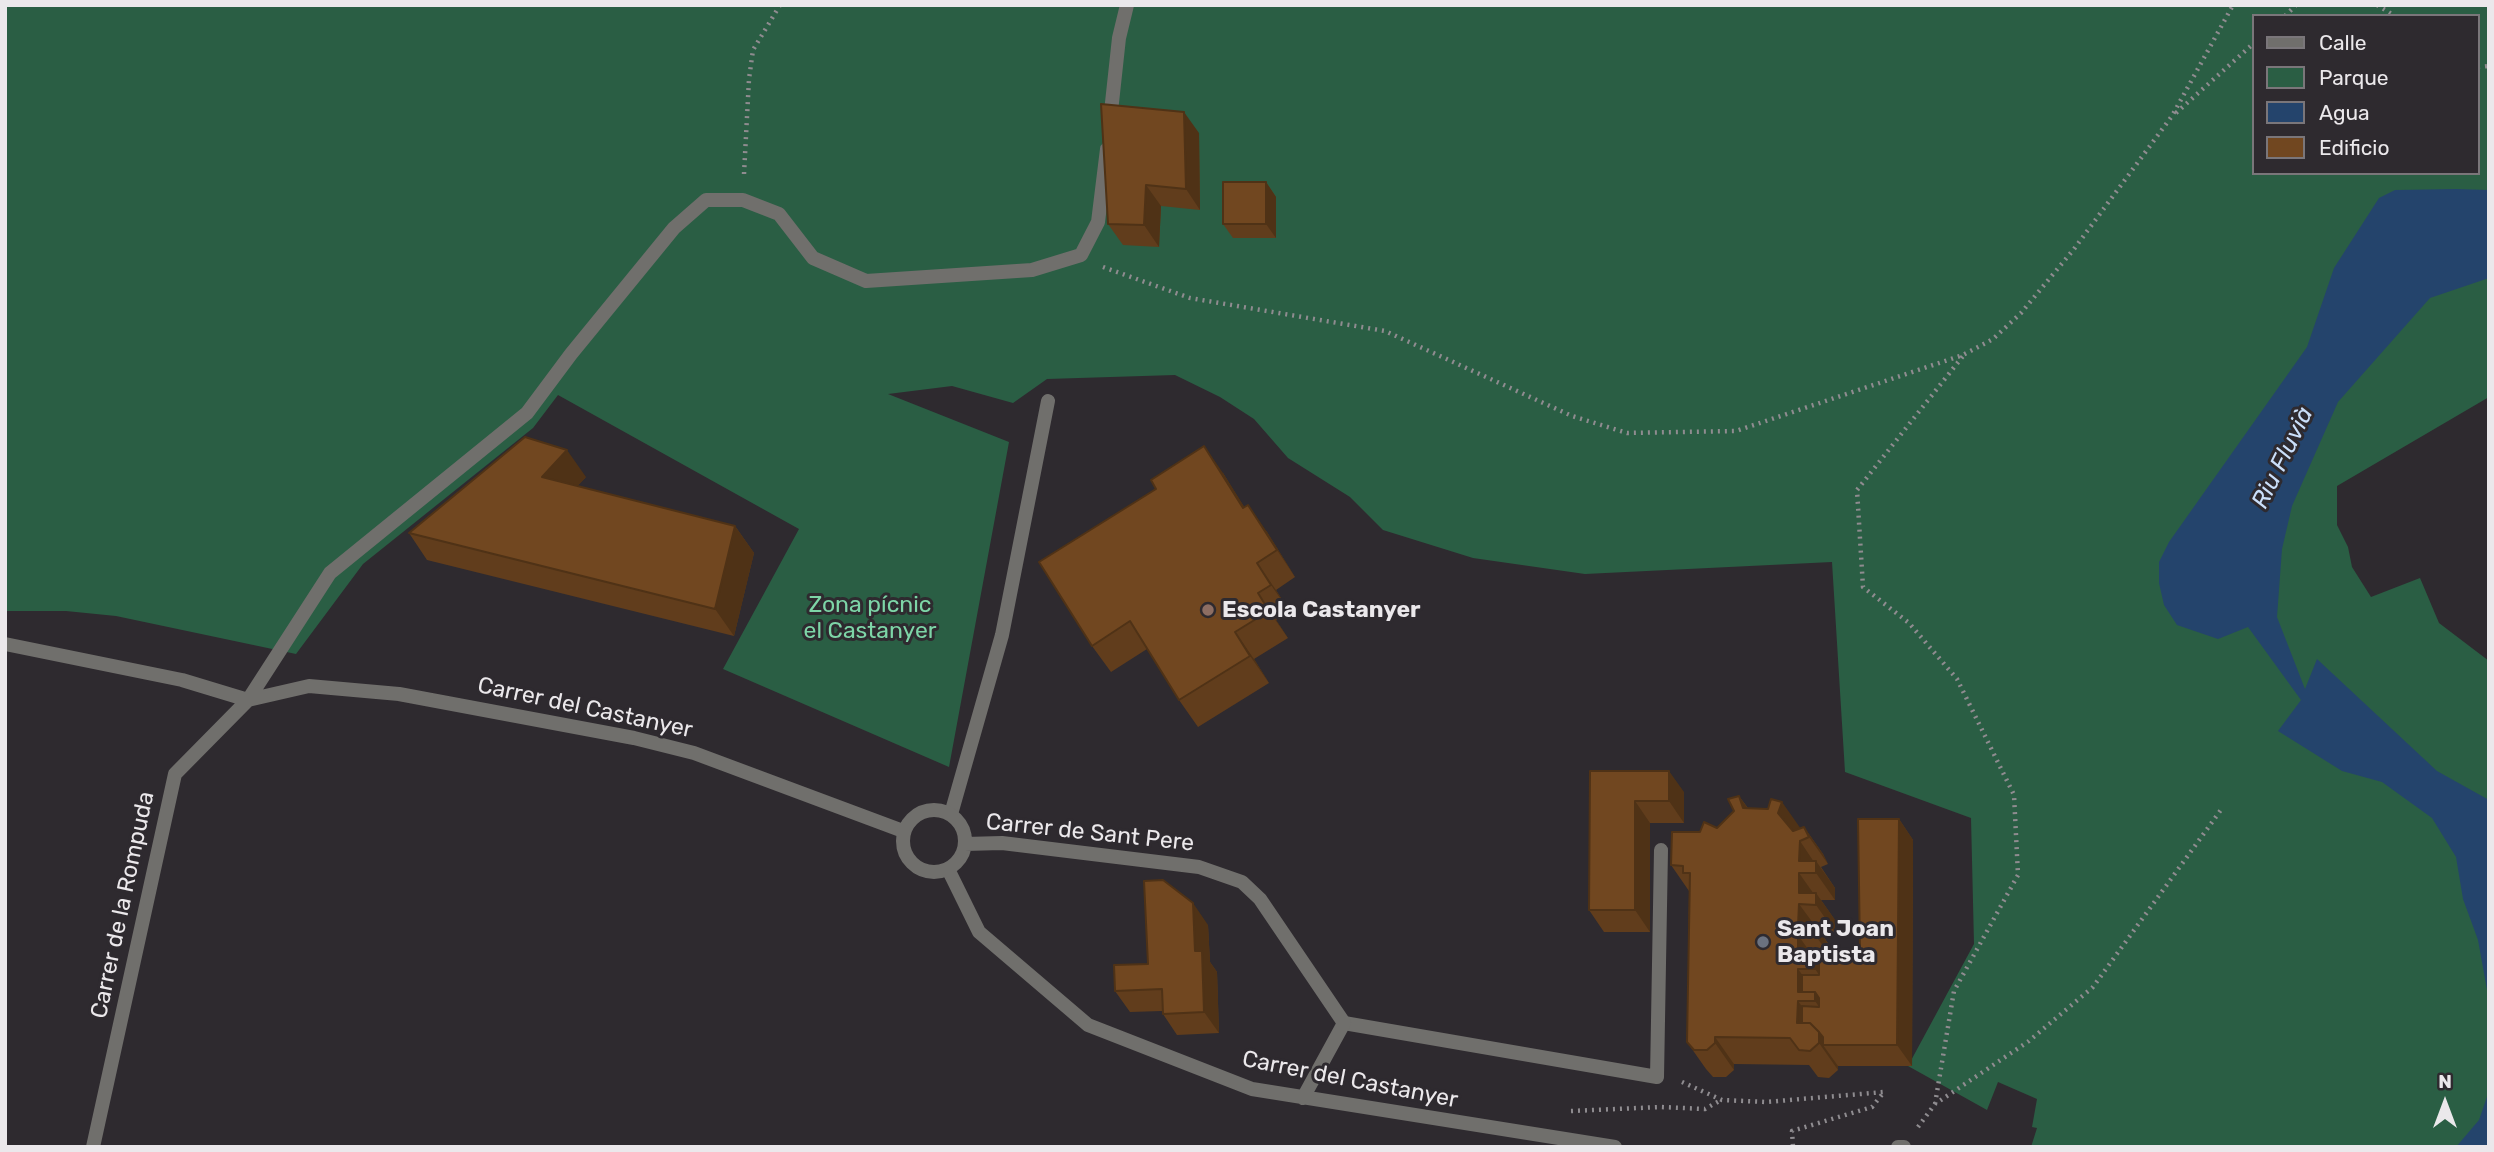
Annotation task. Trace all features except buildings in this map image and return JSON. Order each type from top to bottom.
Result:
[{"type":"street","points":[[743,200],[779,214],[813,258],[866,281],[1031,270],[1081,255],[1098,222],[1119,38],[1127,5]]},
{"type":"street","name":"Carrer de la Rompuda","points":[[93,1147],[175,774],[248,701],[330,573],[527,413],[571,354],[674,228],[706,200],[743,200]]},
{"type":"street","points":[[951,814],[1002,635],[1048,401]]},
{"type":"street","points":[[5,644],[182,680],[248,701]]},
{"type":"street","name":"Carrer del Castanyer","points":[[248,701],[309,685],[399,694],[634,738],[694,753],[903,831]]},
{"type":"street","points":[[940,810],[951,814],[962,827],[965,844],[957,863],[948,869],[933,872],[919,869],[908,859],[902,846],[903,831],[918,813],[940,810]]},
{"type":"street","name":"Carrer de Sant Pere","points":[[965,844],[1002,843],[1199,867],[1242,882],[1260,899],[1344,1023]]},
{"type":"street","points":[[1303,1098],[1344,1023],[1657,1077],[1661,850]]},
{"type":"street","name":"Carrer del Castanyer","points":[[948,869],[979,932],[1088,1025],[1252,1089],[1615,1147]]},
{"type":"street","points":[[1898,1147],[1904,1147]]},
{"type":"path","points":[[743,200],[753,50],[780,5]]},
{"type":"path","points":[[1081,255],[1118,275],[1190,298],[1385,331],[1572,416],[1627,433],[1736,431],[1963,355],[1993,339],[2021,313],[2074,249],[2172,116],[2233,5]]},
{"type":"path","points":[[2172,116],[2252,45]]},
{"type":"path","points":[[1963,355],[1857,490],[1863,587],[1909,623],[1957,679],[2014,795],[2018,876],[1954,991],[1935,1104],[2029,1041],[2093,987],[2223,807]]},
{"type":"path","points":[[1657,1077],[1676,1080],[1722,1100],[1766,1102],[1884,1092],[1872,1107],[1792,1131],[1793,1147]]},
{"type":"path","points":[[1565,1111],[1661,1107],[1705,1109],[1722,1100]]},
{"type":"green space","name":"Zona pícnic el Castanyer","points":[[5,5],[2489,5],[2489,397],[2337,486],[2337,525],[2348,547],[2352,567],[2371,597],[2420,578],[2439,623],[2489,661],[2489,1147],[2031,1147],[2037,1128],[2032,1127],[2037,1099],[1998,1082],[1987,1110],[1908,1066],[1974,944],[1971,818],[1845,772],[1832,562],[1585,574],[1473,558],[1383,530],[1350,497],[1288,458],[1254,419],[1220,397],[1175,375],[1047,379],[1013,403],[952,386],[888,394],[1009,442],[949,767],[723,669],[799,529],[558,395],[533,428],[363,564],[296,654],[116,616],[66,611],[5,611]]},
{"type":"water","name":"Riu Fluvià","points":[[2395,190],[2489,190],[2489,278],[2430,298],[2338,402],[2292,506],[2282,549],[2277,617],[2305,689],[2317,659],[2437,771],[2489,800],[2489,1001],[2478,940],[2463,899],[2456,857],[2432,818],[2382,782],[2342,771],[2278,731],[2301,700],[2248,627],[2218,639],[2177,625],[2164,605],[2159,583],[2159,562],[2169,542],[2307,347],[2334,268],[2379,198]]},
{"type":"water","points":[[2489,1091],[2489,1147],[2456,1147],[2479,1120]]},
{"type":"place","name":"Escola Castanyer","points":[[1208,610]]},
{"type":"place","name":"Sant Joan Baptista","points":[[1763,942]]}]
